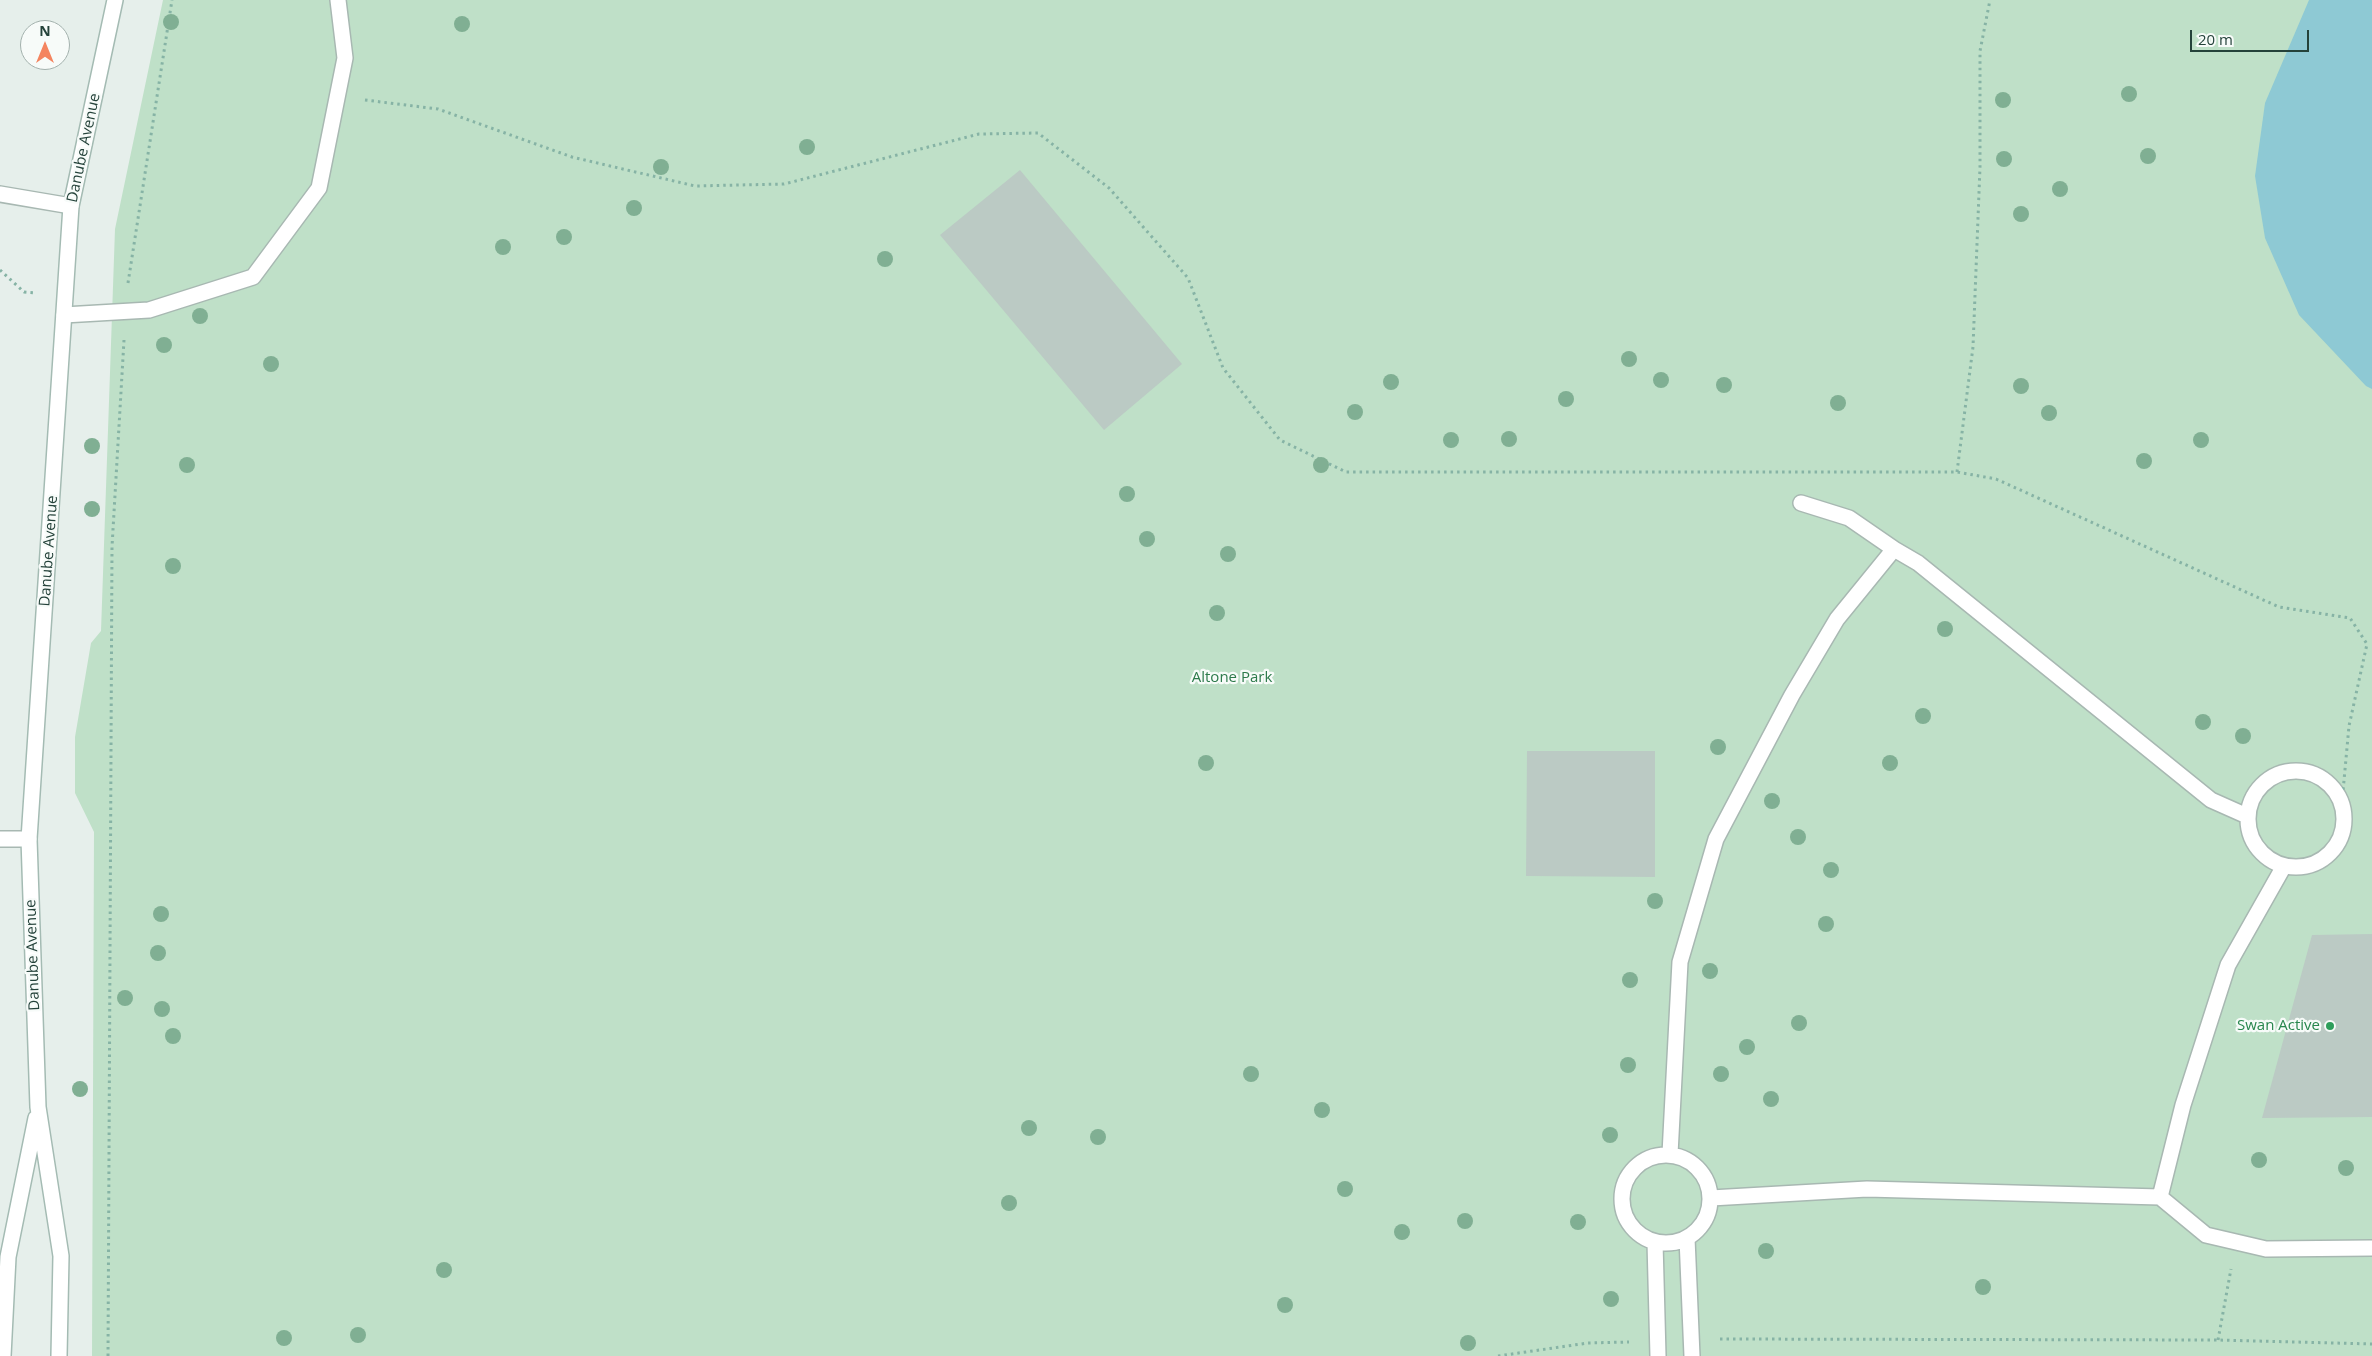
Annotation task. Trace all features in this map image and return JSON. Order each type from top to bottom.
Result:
[{"type":"street","name":"Danube Avenue","points":[[59,1356],[61,1256],[38,1106],[29,840],[71,206],[115,0]]},
{"type":"street","points":[[64,315],[149,310],[253,277],[319,188],[345,58],[338,0]]},
{"type":"street","points":[[0,194],[71,206]]},
{"type":"street","points":[[1801,503],[1849,518],[1918,563],[2211,800],[2247,816]]},
{"type":"street","points":[[1670,1154],[1680,962],[1716,839],[1792,695],[1837,619],[1894,549]]},
{"type":"street","points":[[2293,770],[2310,772],[2325,780],[2342,802],[2345,819],[2342,836],[2331,853],[2317,863],[2301,868],[2284,866],[2267,858],[2255,847],[2247,816],[2251,799],[2260,786],[2276,774],[2293,770]]},
{"type":"street","points":[[0,839],[29,840]]},
{"type":"street","points":[[2160,1197],[2183,1105],[2228,965],[2284,866]]},
{"type":"street","name":"Danube Avenue","points":[[3,1356],[8,1257],[38,1106]]},
{"type":"street","points":[[1670,1154],[1685,1158],[1699,1168],[1708,1182],[1711,1198],[1708,1214],[1700,1228],[1687,1238],[1671,1243],[1655,1242],[1640,1235],[1629,1223],[1622,1208],[1622,1191],[1628,1176],[1638,1164],[1653,1156],[1670,1154]]},
{"type":"street","points":[[1711,1198],[1867,1189],[2160,1197],[2206,1236],[2266,1249],[2372,1248]]},
{"type":"street","points":[[1687,1238],[1692,1356]]},
{"type":"street","points":[[1655,1242],[1659,1349]]},
{"type":"path","points":[[108,1356],[112,547],[128,275],[172,0]]},
{"type":"path","points":[[1957,472],[1973,347],[1980,166],[1980,51],[1990,0]]},
{"type":"path","points":[[337,97],[438,109],[572,157],[695,186],[784,184],[979,134],[1038,133],[1110,188],[1188,278],[1223,368],[1280,440],[1346,472],[1957,472],[1996,479],[2164,553],[2279,607],[2350,618],[2367,644],[2349,726],[2342,802]]},
{"type":"path","points":[[2218,1340],[2236,1243]]},
{"type":"path","points":[[1692,1340],[2218,1340],[2372,1344]]},
{"type":"path","points":[[1498,1356],[1588,1343],[1659,1349]]},
{"type":"green space","name":"Altone Park","points":[[163,0],[2372,0],[2372,1356],[92,1356],[94,832],[75,793],[75,737],[91,643],[101,631],[115,229]]},
{"type":"water","points":[[2309,0],[2372,0],[2372,389],[2366,386],[2299,315],[2265,238],[2255,176],[2265,103]]},
{"type":"building","points":[[1020,170],[1182,364],[1104,430],[940,235]]},
{"type":"building","points":[[1527,751],[1655,751],[1655,877],[1526,876]]},
{"type":"building","name":"Swan Active","points":[[2372,934],[2372,1117],[2262,1118],[2312,935]]},
{"type":"place","name":"Swan Active","points":[[2330,1026]]}]
